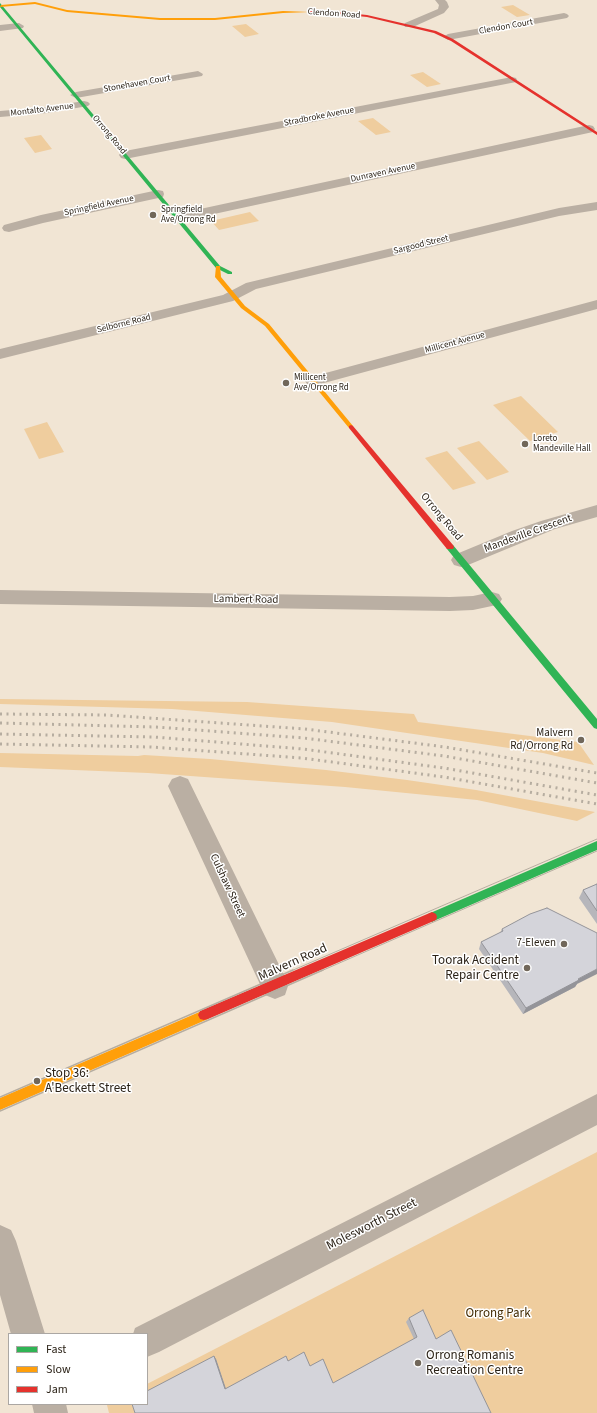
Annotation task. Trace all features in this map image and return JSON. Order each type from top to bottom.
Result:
[{"type":"main road","name":"Clendon Road","points":[[2,6],[28,3],[42,4],[67,11],[144,19],[191,20],[284,12],[329,12],[367,16],[409,25],[448,38],[593,132]]},
{"type":"main road","name":"Orrong Road","points":[[2,6],[218,267],[234,275],[242,289],[243,307],[267,325],[597,725]]},
{"type":"main road","name":"Orrong Road","points":[[218,267],[218,277],[242,289]]},
{"type":"main road","name":"Orrong Road","points":[[259,306],[267,325]]},
{"type":"main road","name":"Malvern Road","points":[[0,1104],[597,845]]},
{"type":"street","points":[[409,25],[442,11],[444,4],[440,0]]},
{"type":"street","name":"Clendon Court","points":[[448,38],[564,16]]},
{"type":"street","points":[[0,22],[16,22]]},
{"type":"street","points":[[0,28],[16,22]]},
{"type":"street","name":"Stonehaven Court","points":[[76,95],[198,74]]},
{"type":"street","name":"Stradbroke Avenue","points":[[125,155],[512,80]]},
{"type":"street","name":"Montalto Avenue","points":[[0,114],[47,110],[84,104]]},
{"type":"street","name":"Dunraven Avenue","points":[[177,218],[593,132]]},
{"type":"street","name":"Springfield Avenue","points":[[4,226],[158,194]]},
{"type":"street","name":"Sargood Street","points":[[242,289],[559,212],[597,206]]},
{"type":"street","name":"Selborne Road","points":[[0,354],[228,298],[242,289]]},
{"type":"street","name":"Millicent Avenue","points":[[313,381],[597,304]]},
{"type":"street","name":"Mandeville Crescent","points":[[461,560],[526,533],[597,511]]},
{"type":"street","name":"Lambert Road","points":[[0,596],[450,604],[470,604],[492,598]]},
{"type":"street","name":"Culshaw Street","points":[[180,786],[274,986]]},
{"type":"street","name":"Molesworth Street","points":[[148,1339],[597,1109]]},
{"type":"street","points":[[0,1241],[28,1333]]},
{"type":"green space","points":[[513,5],[530,15],[517,17],[501,7]]},
{"type":"green space","points":[[246,24],[259,34],[245,37],[232,26]]},
{"type":"green space","points":[[423,72],[441,84],[427,87],[410,75]]},
{"type":"green space","points":[[373,118],[391,132],[376,135],[358,121]]},
{"type":"green space","points":[[41,135],[52,149],[35,153],[24,138]]},
{"type":"green space","points":[[250,212],[259,221],[219,230],[211,221]]},
{"type":"green space","points":[[521,396],[558,432],[530,441],[493,405]]},
{"type":"green space","points":[[47,422],[64,452],[39,459],[24,429]]},
{"type":"green space","points":[[479,441],[509,472],[487,480],[457,448]]},
{"type":"green space","points":[[447,451],[476,483],[453,490],[425,458]]},
{"type":"green space","points":[[0,699],[247,702],[414,714],[418,722],[578,742],[594,765],[543,753],[332,722],[172,709],[0,704]]},
{"type":"green space","points":[[0,753],[144,755],[210,759],[326,770],[476,790],[595,812],[577,821],[477,800],[345,787],[148,773],[0,767]]},
{"type":"green space","name":"Orrong Park","points":[[597,1152],[597,1413],[109,1413],[107,1405],[148,1405],[148,1383]]},
{"type":"building","points":[[597,884],[597,911],[583,890]]},
{"type":"building","points":[[547,908],[597,933],[597,969],[526,1008],[481,942],[503,931],[502,929],[530,914]]},
{"type":"building","name":"Orrong Romanis Recreation Centre","points":[[423,1310],[436,1339],[451,1330],[491,1413],[135,1413],[132,1405],[148,1405],[148,1390],[214,1356],[225,1389],[286,1356],[288,1361],[304,1352],[310,1366],[323,1359],[333,1383],[417,1337],[409,1318]]},
{"type":"tram line","points":[[291,971],[597,839]]},
{"type":"tram line","points":[[321,971],[597,851]]},
{"type":"tram line","points":[[0,1097],[293,970]]},
{"type":"tram line","points":[[0,1111],[323,970]]},
{"type":"railway","points":[[0,714],[107,715],[305,729],[445,747],[597,773]]},
{"type":"railway","points":[[0,723],[156,727],[304,738],[444,756],[597,783]]},
{"type":"railway","points":[[0,734],[154,737],[303,749],[444,768],[597,795]]},
{"type":"railway","points":[[0,744],[151,747],[302,758],[444,777],[597,804]]},
{"type":"traffic: fast","points":[[0,4],[218,267],[230,273]]},
{"type":"traffic: fast","points":[[450,547],[597,725]]},
{"type":"traffic: fast","points":[[432,917],[597,845]]},
{"type":"traffic: slow","points":[[1,6],[35,3],[67,11],[160,19],[215,19],[283,12],[308,12]]},
{"type":"traffic: slow","points":[[218,267],[218,277],[243,307],[267,325],[351,427]]},
{"type":"traffic: slow","points":[[0,1104],[204,1015]]},
{"type":"traffic: jam","points":[[308,12],[329,12],[367,16],[435,32],[452,40],[597,134]]},
{"type":"traffic: jam","points":[[351,427],[450,547]]},
{"type":"traffic: jam","points":[[204,1015],[432,917]]},
{"type":"place","name":"Springfield Ave/Orrong Rd","points":[[153,215]]},
{"type":"place","name":"Millicent Ave/Orrong Rd","points":[[286,383]]},
{"type":"place","name":"Loreto Mandeville Hall","points":[[525,444]]},
{"type":"place","name":"Malvern Rd/Orrong Rd","points":[[581,740]]},
{"type":"place","name":"7-Eleven","points":[[564,944]]},
{"type":"place","name":"Toorak Accident Repair Centre","points":[[527,968]]},
{"type":"place","name":"Stop 36: A'Beckett Street","points":[[37,1081]]},
{"type":"place","name":"Orrong Romanis Recreation Centre","points":[[418,1363]]}]
